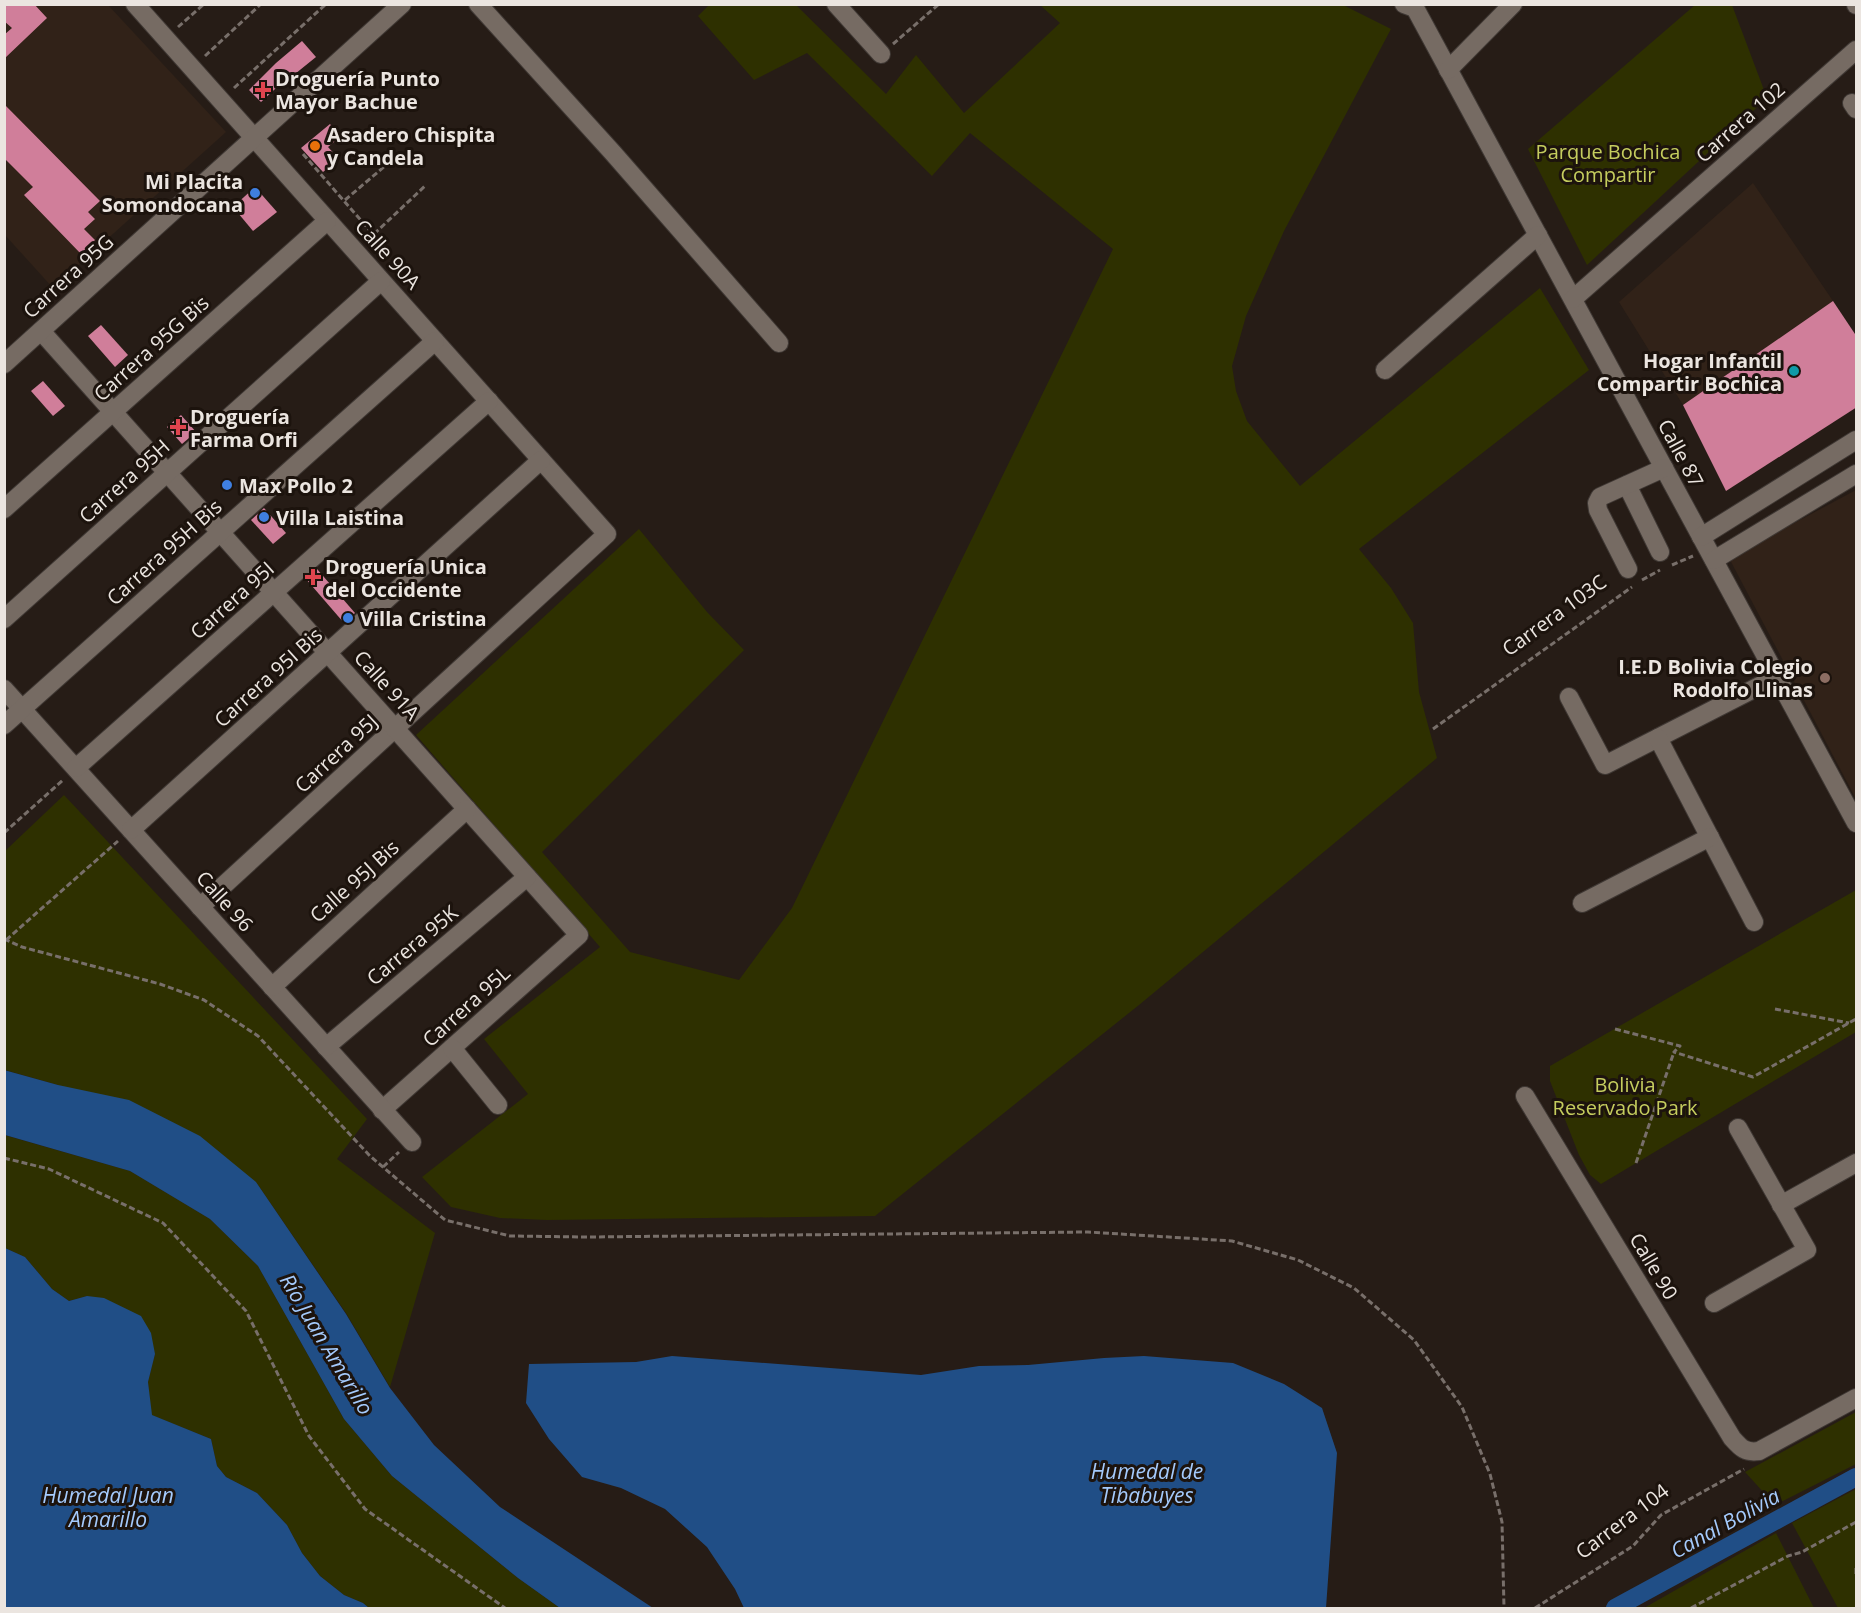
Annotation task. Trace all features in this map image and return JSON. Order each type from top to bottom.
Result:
[{"type":"street","name":"Calle 90A","points":[[135,4],[607,534]]},
{"type":"street","points":[[478,4],[613,153],[779,343]]},
{"type":"street","points":[[836,4],[881,54]]},
{"type":"street","points":[[1448,70],[1513,4]]},
{"type":"street","name":"Carrera 95G","points":[[4,364],[398,6]]},
{"type":"street","name":"Calle 87","points":[[1409,6],[1448,70],[1857,823]]},
{"type":"street","name":"Carrera 102","points":[[1573,299],[1857,50]]},
{"type":"street","name":"Carrera 95G Bis","points":[[4,509],[327,221]]},
{"type":"street","points":[[1385,370],[1538,235]]},
{"type":"street","name":"Carrera 95H","points":[[4,619],[381,281]]},
{"type":"street","name":"Calle 91A","points":[[41,331],[579,935]]},
{"type":"street","name":"Carrera 95H Bis","points":[[4,724],[435,341]]},
{"type":"street","name":"Carrera 95I","points":[[76,768],[489,401]]},
{"type":"street","points":[[1708,549],[1857,440]]},
{"type":"street","name":"Carrera 95I Bis","points":[[131,830],[542,460]]},
{"type":"street","points":[[1634,575],[1598,510],[1597,503],[1599,497],[1664,468]]},
{"type":"street","points":[[1708,549],[1857,474]]},
{"type":"street","points":[[1627,485],[1663,562]]},
{"type":"street","name":"Carrera 95J","points":[[200,907],[607,534]]},
{"type":"street","points":[[1569,697],[1605,765],[1777,676]]},
{"type":"street","name":"Calle 96","points":[[4,689],[411,1142]]},
{"type":"street","points":[[1658,738],[1754,922]]},
{"type":"street","name":"Calle 95J Bis","points":[[272,987],[467,809]]},
{"type":"street","points":[[1582,903],[1710,837]]},
{"type":"street","name":"Carrera 95K","points":[[326,1047],[527,877]]},
{"type":"street","name":"Carrera 95L","points":[[382,1110],[579,935]]},
{"type":"street","points":[[452,1048],[498,1106]]},
{"type":"street","name":"Calle 90","points":[[1525,1096],[1732,1438],[1742,1449],[1750,1453]]},
{"type":"street","points":[[1714,1303],[1807,1250],[1738,1128]]},
{"type":"street","points":[[1781,1205],[1857,1163]]},
{"type":"street","points":[[1750,1453],[1760,1451],[1857,1398]]},
{"type":"path","points":[[165,38],[204,4]]},
{"type":"path","points":[[191,68],[261,4]]},
{"type":"path","points":[[220,101],[326,4]]},
{"type":"path","points":[[881,54],[939,4]]},
{"type":"path","points":[[303,154],[386,249]]},
{"type":"path","points":[[345,201],[385,166]]},
{"type":"path","points":[[374,234],[425,186]]},
{"type":"path","points":[[1634,575],[1663,562],[1708,549]]},
{"type":"path","name":"Carrera 103C","points":[[1433,729],[1632,587]]},
{"type":"path","points":[[4,833],[76,768]]},
{"type":"path","points":[[131,830],[5,940],[22,947],[160,984],[204,1000],[258,1036],[370,1156],[445,1220],[510,1236],[1088,1232],[1232,1241],[1298,1260],[1354,1288],[1414,1340],[1462,1407],[1490,1474],[1502,1522],[1504,1608]]},
{"type":"path","points":[[1775,1009],[1849,1023]]},
{"type":"path","points":[[1674,1052],[1753,1077],[1857,1019]]},
{"type":"path","points":[[1615,1029],[1680,1046],[1674,1052],[1636,1163]]},
{"type":"path","points":[[4,1158],[49,1169],[163,1223],[246,1311],[309,1436],[365,1509],[505,1608]]},
{"type":"path","name":"Carrera 104","points":[[1534,1608],[1633,1546],[1661,1515],[1744,1470],[1750,1453]]},
{"type":"path","points":[[1691,1608],[1857,1522]]},
{"type":"path","points":[[1857,1568],[1857,1576]]},
{"type":"shaded area","points":[[5,5],[108,5],[226,132],[53,288],[5,235]]},
{"type":"shaded area","points":[[1753,183],[1833,301],[1683,405],[1619,302]]},
{"type":"shaded area","name":"I.E.D Bolivia Colegio Rodolfo Llinas","points":[[1856,490],[1856,799],[1729,558]]},
{"type":"green space","points":[[709,5],[796,5],[886,94],[916,55],[964,113],[1060,23],[1040,5],[1343,5],[1391,29],[1284,231],[1246,316],[1232,366],[1236,391],[1247,421],[1300,486],[1540,288],[1589,370],[1359,549],[1391,588],[1413,623],[1419,692],[1437,758],[1139,1005],[875,1216],[547,1220],[500,1218],[451,1207],[422,1177],[528,1094],[484,1039],[600,947],[416,735],[639,529],[707,612],[744,650],[542,852],[630,952],[739,980],[792,908],[1113,249],[970,133],[932,176],[807,53],[754,80],[698,16]]},
{"type":"green space","name":"Parque Bochica Compartir","points":[[1695,5],[1732,5],[1767,98],[1587,265],[1528,149]]},
{"type":"green space","points":[[64,795],[367,1119],[337,1159],[435,1233],[390,1387],[346,1313],[256,1182],[58,1085],[5,1070],[5,851]]},
{"type":"green space","name":"Bolivia Reservado Park","points":[[1856,890],[1856,1032],[1601,1184],[1590,1175],[1579,1155],[1550,1081],[1550,1066]]},
{"type":"green space","points":[[4,1135],[130,1171],[210,1219],[258,1266],[344,1419],[392,1476],[518,1578],[560,1608],[369,1608],[344,1595],[320,1576],[302,1553],[287,1525],[257,1493],[226,1477],[217,1466],[211,1439],[151,1415],[148,1382],[155,1354],[87,1296],[69,1301],[52,1289],[25,1257],[5,1248]]},
{"type":"green space","points":[[1856,1412],[1856,1464],[1775,1505],[1745,1472]]},
{"type":"green space","points":[[1856,1489],[1856,1608],[1838,1608],[1792,1523]]},
{"type":"green space","points":[[1776,1533],[1814,1608],[1644,1608]]},
{"type":"water","name":"Río Juan Amarillo","points":[[4,1070],[58,1085],[129,1100],[200,1136],[256,1182],[346,1314],[390,1388],[434,1445],[500,1507],[653,1608],[560,1608],[518,1578],[392,1476],[344,1419],[258,1266],[210,1219],[130,1171],[5,1135]]},
{"type":"water","name":"Humedal Juan Amarillo","points":[[5,1248],[25,1257],[52,1289],[69,1301],[87,1296],[104,1298],[141,1316],[151,1333],[155,1354],[148,1382],[152,1415],[211,1439],[217,1466],[226,1477],[257,1493],[287,1525],[302,1553],[320,1576],[344,1595],[369,1608],[5,1608]]},
{"type":"water","name":"Humedal de Tibabuyes","points":[[672,1356],[921,1375],[979,1366],[1028,1365],[1144,1356],[1233,1363],[1284,1384],[1322,1408],[1337,1453],[1326,1608],[744,1608],[735,1589],[707,1547],[665,1509],[621,1488],[582,1477],[549,1439],[526,1403],[529,1364],[636,1362]]},
{"type":"building","points":[[4,4],[34,4],[47,18],[4,59],[4,35],[12,28],[4,21]]},
{"type":"building","points":[[302,41],[316,57],[290,78],[288,77],[261,102],[249,90]]},
{"type":"building","points":[[4,104],[100,201],[88,212],[95,219],[84,229],[95,240],[81,254],[24,195],[33,187],[4,158]]},
{"type":"building","points":[[330,124],[340,137],[328,147],[339,159],[323,172],[301,148]]},
{"type":"building","points":[[255,187],[277,212],[253,231],[233,207]]},
{"type":"building","name":"Hogar Infantil Compartir Bochica","points":[[1833,301],[1857,337],[1857,407],[1726,491],[1683,405]]},
{"type":"building","points":[[101,325],[128,355],[115,367],[88,336]]},
{"type":"building","points":[[43,381],[65,406],[53,416],[31,391]]},
{"type":"building","points":[[181,415],[196,432],[182,444],[167,427]]},
{"type":"building","points":[[264,508],[286,533],[273,544],[251,520]]},
{"type":"building","points":[[317,569],[355,613],[344,623],[306,579]]},
{"type":"waterway","name":"Canal Bolivia","points":[[1615,1608],[1856,1477]]},
{"type":"place","name":"Droguería Punto Mayor Bachue","points":[[263,90]]},
{"type":"place","name":"Asadero Chispita y Candela","points":[[315,146]]},
{"type":"place","name":"Mi Placita Somondocana","points":[[255,193]]},
{"type":"place","name":"Hogar Infantil Compartir Bochica","points":[[1794,371]]},
{"type":"place","name":"Droguería Farma Orfi","points":[[178,427]]},
{"type":"place","name":"Max Pollo 2","points":[[227,485]]},
{"type":"place","name":"Villa Laistina","points":[[264,517]]},
{"type":"place","name":"Droguería Unica del Occidente","points":[[313,577]]},
{"type":"place","name":"Villa Cristina","points":[[348,618]]},
{"type":"place","name":"I.E.D Bolivia Colegio Rodolfo Llinas","points":[[1825,678]]}]
